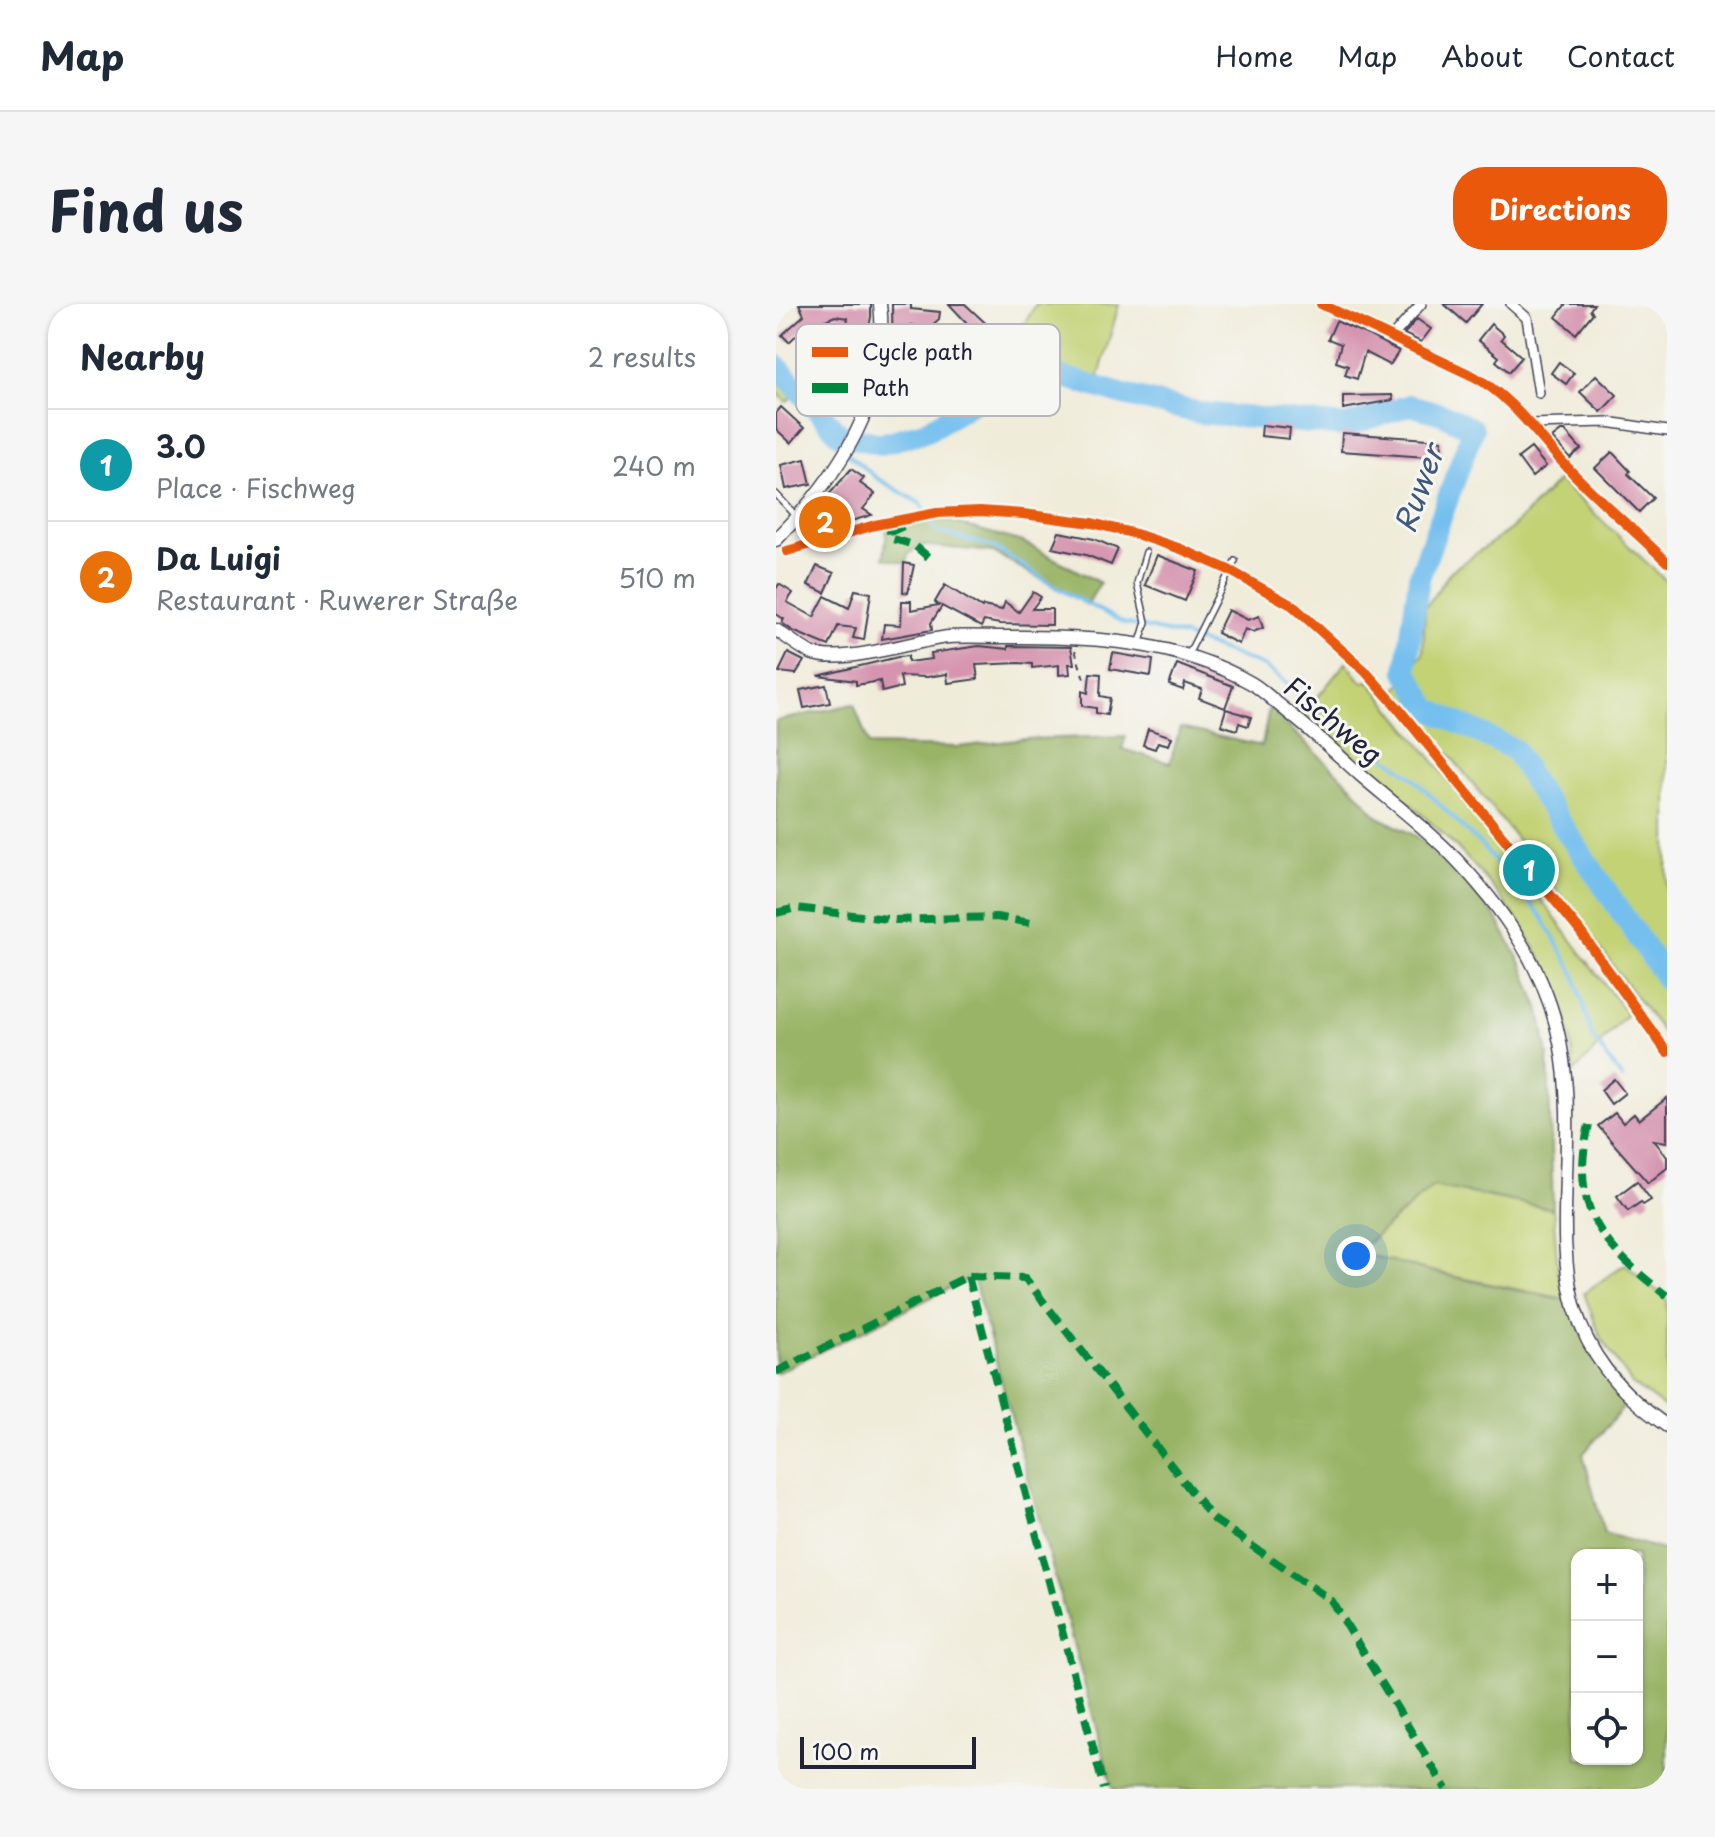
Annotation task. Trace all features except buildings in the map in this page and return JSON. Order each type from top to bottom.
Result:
[{"type":"main road","points":[[880,304],[880,324]]},
{"type":"main road","points":[[776,540],[836,471],[864,416]]},
{"type":"main road","name":"Fischweg","points":[[776,630],[810,652],[835,657],[949,637],[1074,636],[1139,646],[1190,649],[1251,683],[1311,731],[1449,852],[1489,895],[1520,938],[1549,1002],[1560,1043],[1565,1127],[1564,1259],[1571,1300],[1601,1362],[1623,1390],[1667,1426]]},
{"type":"street","points":[[1321,304],[1486,384],[1514,406],[1570,470],[1667,562]]},
{"type":"street","points":[[1392,337],[1421,304]]},
{"type":"street","points":[[1511,304],[1527,318],[1539,393]]},
{"type":"street","points":[[1530,424],[1607,422],[1667,431]]},
{"type":"lane","points":[[776,494],[798,517]]},
{"type":"lane","points":[[1139,646],[1146,622],[1137,583],[1146,552]]},
{"type":"lane","points":[[1190,649],[1235,561]]},
{"type":"path","points":[[1074,636],[1076,656],[1085,682]]},
{"type":"green space","points":[[1036,304],[1119,304],[1096,387],[1060,376],[1060,324],[1024,324]]},
{"type":"green space","points":[[776,356],[796,377],[796,394],[786,402],[776,391]]},
{"type":"green space","points":[[1559,480],[1667,582],[1667,1038],[1543,872],[1431,731],[1395,692],[1423,653],[1425,608],[1451,571],[1511,529]]},
{"type":"green space","points":[[937,518],[1023,542],[1100,583],[1087,605],[993,552],[920,545],[908,555],[906,563],[884,558],[887,528]]},
{"type":"green space","points":[[1346,662],[1362,682],[1369,681],[1478,816],[1627,1014],[1574,1073],[1564,1010],[1532,944],[1507,905],[1445,836],[1303,715]]},
{"type":"green space","points":[[854,704],[869,745],[958,747],[1026,739],[1126,736],[1122,749],[1170,763],[1180,728],[1262,746],[1269,708],[1350,785],[1378,817],[1418,837],[1451,866],[1496,917],[1523,967],[1540,1011],[1548,1056],[1553,1209],[1433,1186],[1357,1252],[1457,1278],[1571,1301],[1589,1339],[1631,1399],[1583,1454],[1604,1533],[1667,1551],[1667,1789],[1113,1789],[973,1277],[776,1373],[776,721]]},
{"type":"green space","points":[[1433,1186],[1553,1209],[1558,1272],[1571,1300],[1356,1253]]},
{"type":"green space","points":[[1625,1264],[1667,1299],[1667,1409],[1632,1384],[1600,1336],[1584,1293]]},
{"type":"waterway","name":"Ruwer","points":[[776,365],[796,387]]},
{"type":"waterway","name":"Ruwer","points":[[1060,376],[1200,413],[1346,426],[1410,405],[1442,414],[1473,429],[1419,578],[1406,671],[1429,709],[1515,750],[1535,785],[1667,980]]},
{"type":"waterway","name":"Ruwer","points":[[823,416],[840,435],[881,444],[927,431],[952,416]]},
{"type":"waterway","points":[[840,435],[844,451],[877,478],[921,504],[936,531],[994,547],[1059,589],[1124,623],[1185,636],[1264,666],[1411,776],[1482,846],[1542,917],[1575,975],[1592,1036],[1622,1078]]},
{"type":"marked path","points":[[903,526],[890,532],[890,538],[914,545],[934,562]]},
{"type":"marked path","points":[[776,913],[796,908],[895,920],[996,917],[1031,923]]},
{"type":"marked path","points":[[1589,1125],[1583,1181],[1596,1224],[1625,1261],[1667,1296]]},
{"type":"marked path","points":[[968,1276],[1104,1789]]},
{"type":"marked path","points":[[776,1372],[968,1276],[1025,1278],[1213,1519],[1332,1601],[1446,1789]]},
{"type":"cycle path","points":[[1321,304],[1489,386],[1513,407],[1580,480],[1667,562]]},
{"type":"cycle path","points":[[787,551],[875,525],[937,513],[980,511],[1023,514],[1092,523],[1181,549],[1229,570],[1293,606],[1365,671],[1397,707],[1579,930],[1667,1052]]},
{"type":"place","name":"Da Luigi","points":[[825,522]]},
{"type":"place","name":"3.0","points":[[1529,870]]}]
